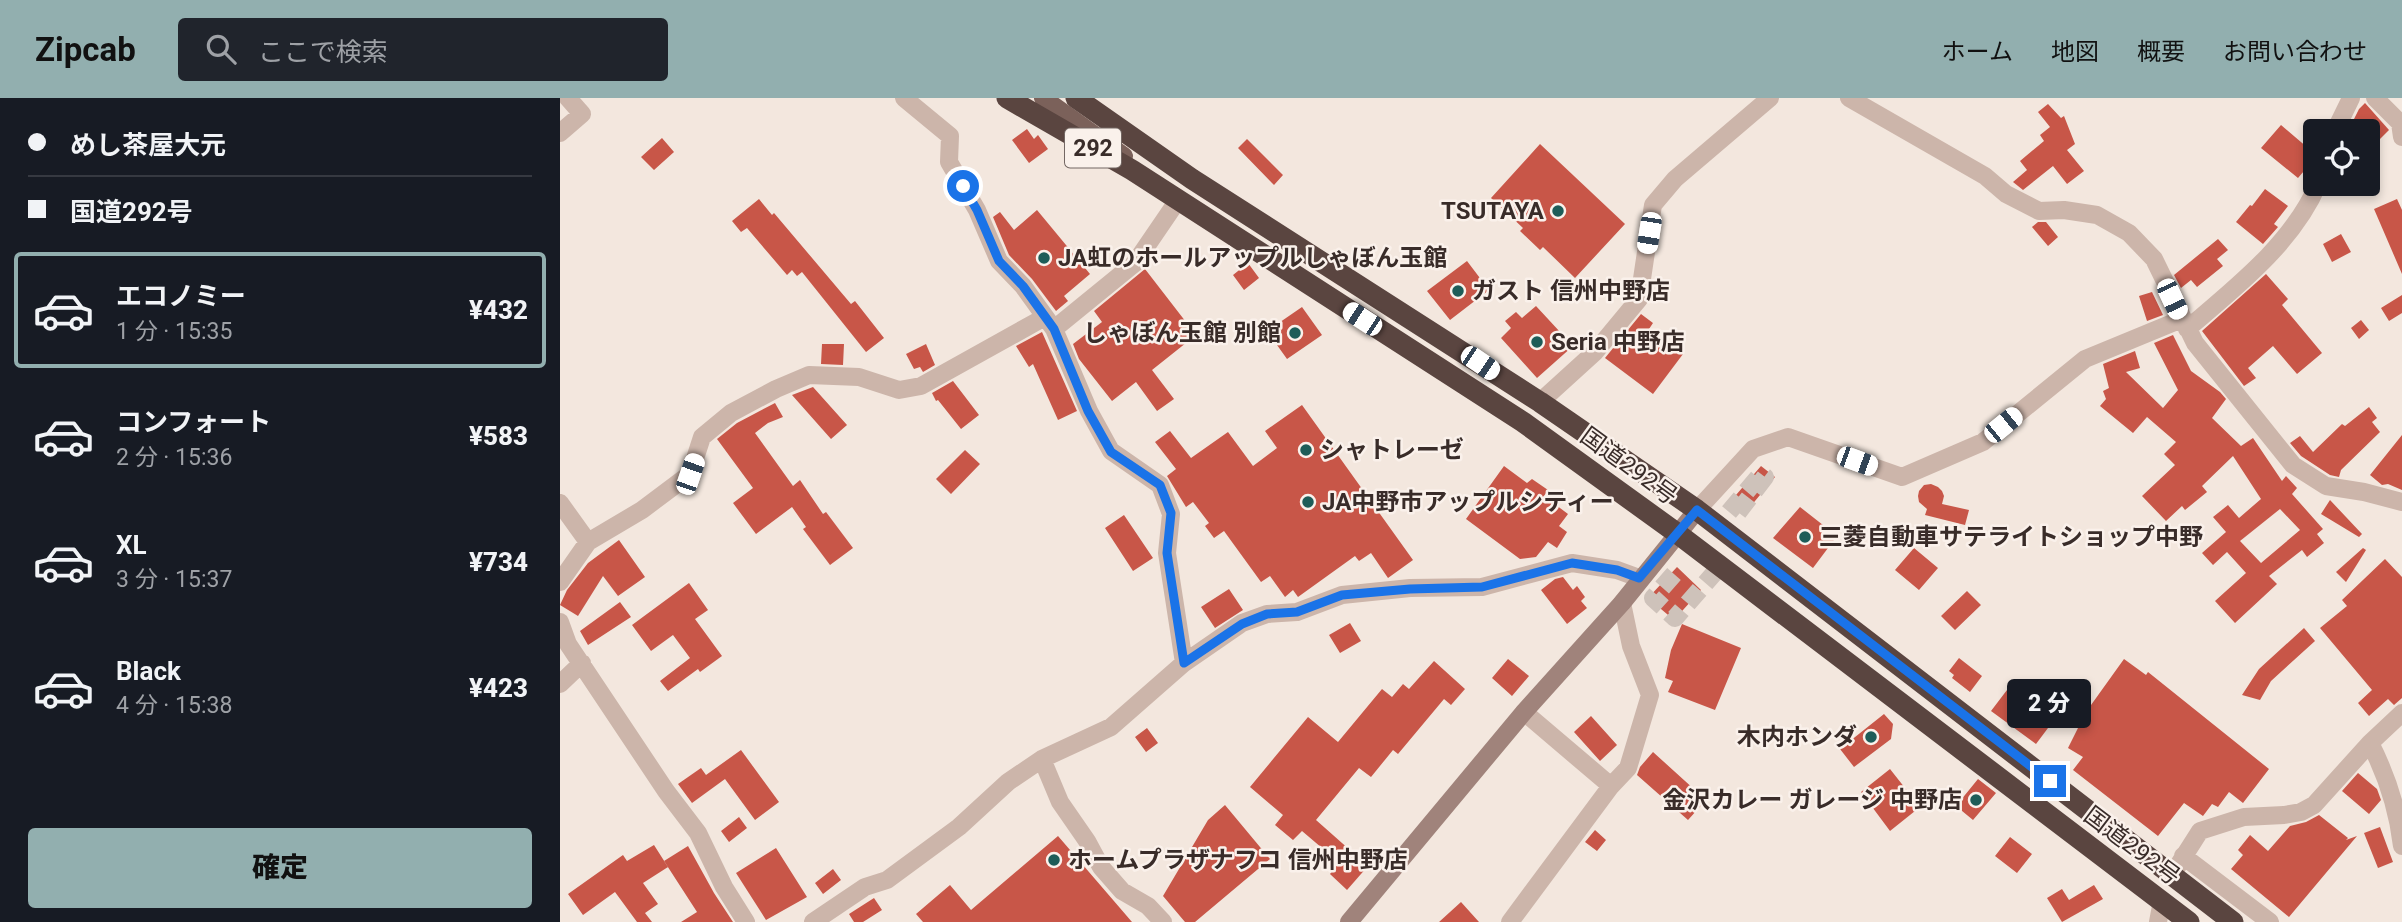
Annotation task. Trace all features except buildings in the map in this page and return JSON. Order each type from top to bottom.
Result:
[{"type":"highway","name":"国道292号","points":[[1007,98],[1132,170],[1522,422],[1678,534],[2160,912],[2189,922]]},
{"type":"highway","name":"国道292号","points":[[1076,98],[1192,178],[1540,402],[1697,510],[2232,922]]},
{"type":"main road","points":[[1043,98],[1140,168],[1178,201]]},
{"type":"main road","points":[[1053,98],[1192,178]]},
{"type":"street","points":[[560,133],[582,114],[568,98]]},
{"type":"street","points":[[904,98],[950,136],[949,162],[977,210],[999,261],[1023,286],[1050,323],[1088,411],[1111,452],[1160,485],[1171,513],[1167,553],[1184,663]]},
{"type":"street","points":[[1540,402],[1595,352],[1639,299],[1653,205],[1675,179],[1770,98]]},
{"type":"street","points":[[1849,98],[1985,176],[2007,194],[2039,211],[2064,210],[2097,215],[2129,233],[2154,259],[2195,343],[2293,465],[2326,486],[2402,502]]},
{"type":"street","points":[[2341,119],[2351,98]]},
{"type":"street","points":[[2375,98],[2400,123],[2402,137]]},
{"type":"street","points":[[1349,922],[1524,712],[1622,603],[1639,578],[1753,449],[1788,437],[1902,477],[1983,442],[2085,359],[2184,324],[2236,288],[2277,244],[2313,196]]},
{"type":"street","points":[[560,582],[588,542],[642,510],[690,474],[702,437],[730,413],[809,375],[859,377],[900,390],[921,386],[1050,323],[1135,262],[1178,201]]},
{"type":"street","points":[[560,503],[588,542]]},
{"type":"street","points":[[813,922],[865,887],[887,880],[959,827],[1008,782],[1042,759],[1111,727],[1184,663],[1242,624],[1267,614],[1297,612],[1342,595],[1410,589],[1482,587],[1572,563],[1617,570],[1639,578]]},
{"type":"street","points":[[1510,922],[1611,786],[1628,768],[1650,695],[1631,646],[1622,603]]},
{"type":"street","points":[[560,622],[564,642],[582,663],[666,791],[698,833],[723,887],[746,922]]},
{"type":"street","points":[[560,684],[582,663]]},
{"type":"street","points":[[1524,712],[1611,786]]},
{"type":"street","points":[[2172,875],[2200,831],[2221,822],[2245,817],[2284,816],[2315,805],[2370,743],[2402,713]]},
{"type":"street","points":[[2370,743],[2383,767],[2402,846]]},
{"type":"street","points":[[1042,759],[1060,802],[1101,867],[1122,891],[1148,906],[1163,922]]},
{"type":"street","points":[[2183,856],[2270,922]]},
{"type":"tunnel","points":[[1729,512],[1761,474],[1765,477],[1736,515]]},
{"type":"tunnel","points":[[1674,574],[1653,598],[1675,618],[1716,571]]},
{"type":"place","name":"TSUTAYA","points":[[1558,211]]},
{"type":"place","name":"JA虹のホールアップルしゃぼん玉館","points":[[1044,258]]},
{"type":"place","name":"ガスト 信州中野店","points":[[1458,291]]},
{"type":"place","name":"しゃぼん玉館 別館","points":[[1295,333]]},
{"type":"place","name":"Seria 中野店","points":[[1537,342]]},
{"type":"place","name":"シャトレーゼ","points":[[1306,450]]},
{"type":"place","name":"JA中野市アップルシティー","points":[[1308,502]]},
{"type":"place","name":"三菱自動車サテライトショップ中野","points":[[1805,537]]},
{"type":"place","name":"木内ホンダ","points":[[1871,737]]},
{"type":"place","name":"金沢カレー ガレージ 中野店","points":[[1976,800]]},
{"type":"place","name":"ホームプラザナフコ 信州中野店","points":[[1054,860]]},
{"type":"route","points":[[963,186],[977,210],[999,261],[1023,286],[1054,329],[1088,411],[1111,452],[1160,485],[1171,513],[1167,553],[1184,663],[1242,624],[1267,614],[1297,612],[1342,595],[1410,589],[1482,587],[1572,563],[1617,570],[1639,578],[1697,510],[2050,781]]}]
